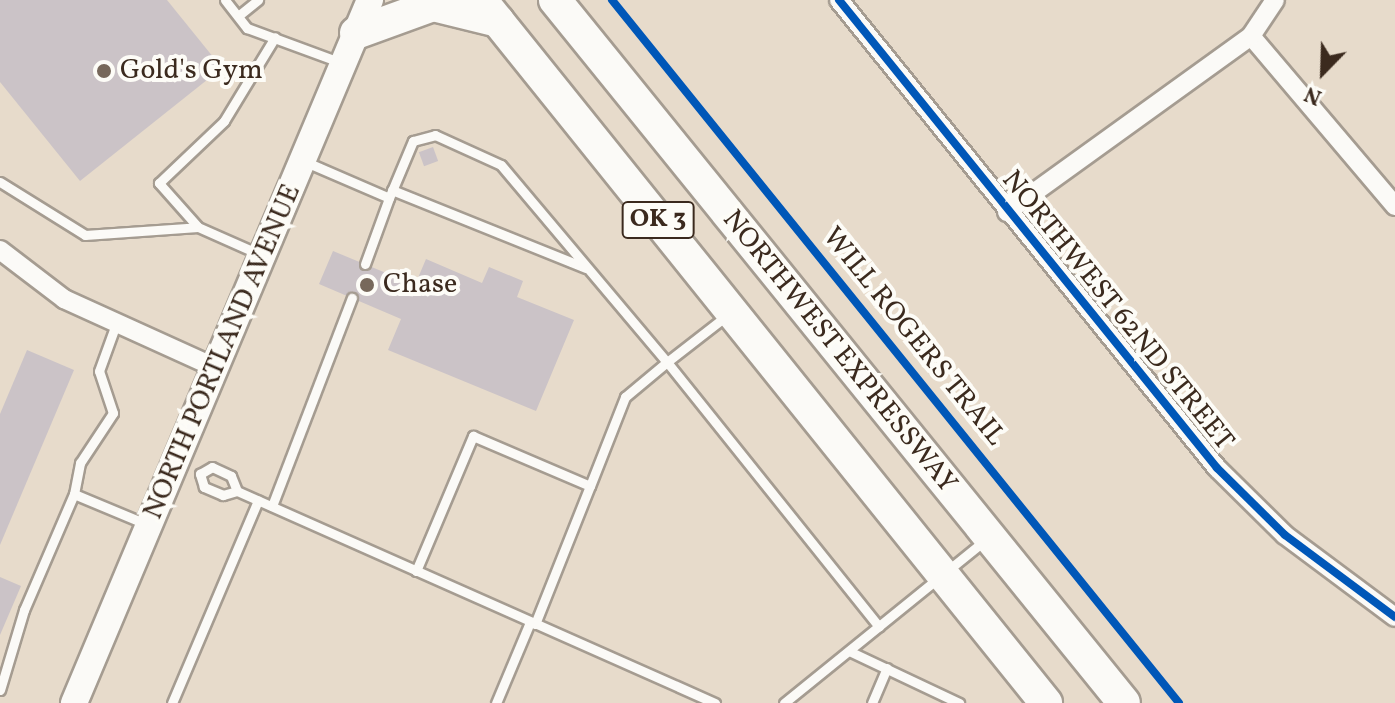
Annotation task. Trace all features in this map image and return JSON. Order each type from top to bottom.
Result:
[{"type":"highway","name":"NORTHWEST EXPRESSWAY","points":[[555,0],[1124,703]]},
{"type":"highway","points":[[356,33],[433,5],[489,10]]},
{"type":"highway","name":"NORTHWEST EXPRESSWAY","points":[[489,10],[1046,703]]},
{"type":"main road","name":"NORTH PORTLAND AVENUE","points":[[74,703],[265,256],[370,0]]},
{"type":"street","name":"NORTHWEST 62ND STREET","points":[[839,0],[1007,212],[1217,468],[1285,535],[1395,617]]},
{"type":"street","points":[[1007,212],[1251,36],[1275,0]]},
{"type":"street","points":[[1251,36],[1395,206]]},
{"type":"street","points":[[0,250],[64,299],[216,368]]},
{"type":"lane","points":[[225,0],[238,16],[275,37],[342,64]]},
{"type":"lane","points":[[238,16],[258,0]]},
{"type":"lane","points":[[265,256],[198,227],[159,183],[224,121],[275,37]]},
{"type":"lane","points":[[365,264],[413,141],[435,135],[501,165],[667,362],[879,627]]},
{"type":"lane","points":[[303,161],[589,269]]},
{"type":"lane","points":[[0,182],[85,235],[198,227]]},
{"type":"lane","points":[[272,506],[352,298]]},
{"type":"lane","points":[[496,703],[625,397],[732,312]]},
{"type":"lane","points":[[0,690],[24,610],[74,494],[80,463],[113,413],[99,371],[116,324]]},
{"type":"lane","points":[[416,571],[473,436],[590,486]]},
{"type":"lane","points":[[176,463],[200,474],[222,472],[237,491],[715,703]]},
{"type":"lane","points":[[200,474],[204,487],[223,495],[237,491]]},
{"type":"lane","points":[[74,494],[150,526]]},
{"type":"lane","points":[[172,703],[258,500]]},
{"type":"lane","points":[[784,703],[989,537]]},
{"type":"lane","points":[[849,651],[959,703]]},
{"type":"lane","points":[[872,703],[887,668]]},
{"type":"building","points":[[0,0],[167,0],[222,68],[80,181],[0,82]]},
{"type":"building","points":[[433,147],[438,161],[424,166],[419,152]]},
{"type":"building","name":"Chase","points":[[333,251],[415,285],[426,259],[482,283],[489,267],[523,281],[517,297],[574,320],[536,411],[388,350],[401,319],[319,284]]},
{"type":"building","points":[[27,350],[74,370],[0,545],[0,414]]},
{"type":"building","points":[[0,577],[21,586],[0,635]]},
{"type":"cycle path","name":"WILL ROGERS TRAIL","points":[[612,0],[1179,703]]},
{"type":"cycle path","points":[[839,0],[1217,468],[1285,535],[1395,617]]},
{"type":"place","name":"Gold's Gym","points":[[104,71]]},
{"type":"place","name":"Chase","points":[[367,285]]}]
